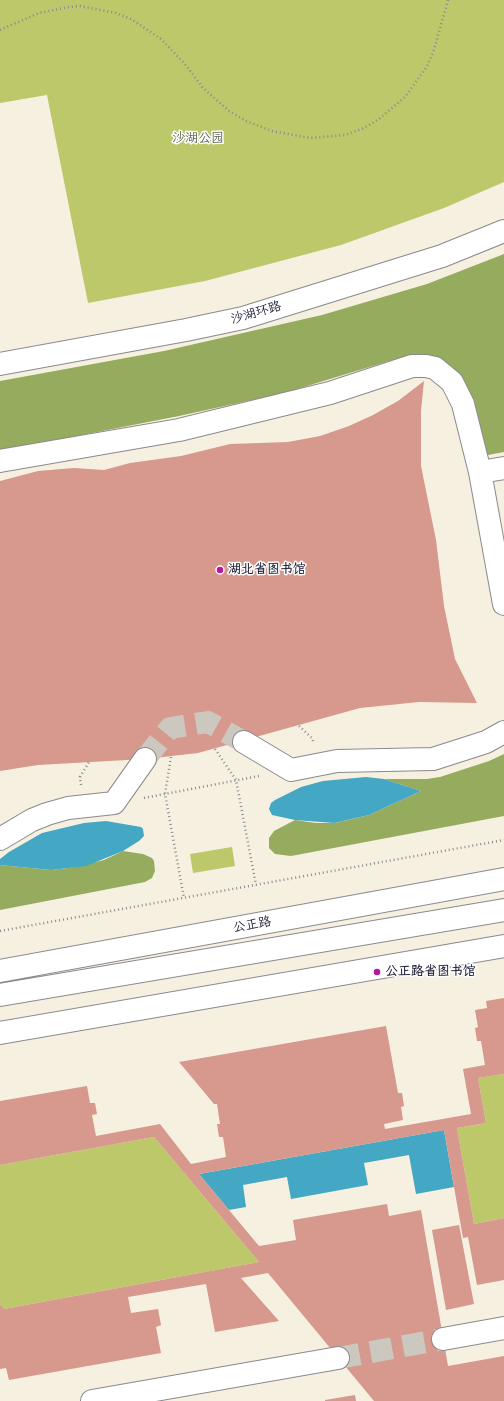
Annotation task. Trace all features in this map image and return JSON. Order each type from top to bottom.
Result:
[{"type":"main road","name":"沙湖环路","points":[[0,364],[171,333],[243,318],[442,256],[504,231]]},
{"type":"main road","points":[[0,461],[178,430],[330,393],[412,366],[426,366],[435,368],[452,382],[458,393],[480,472],[504,604]]},
{"type":"main road","points":[[480,472],[504,468]]},
{"type":"main road","points":[[244,742],[291,770],[337,760],[433,760],[486,742],[504,732]]},
{"type":"main road","points":[[0,839],[32,820],[47,814],[68,808],[114,803],[144,760]]},
{"type":"main road","name":"公正路","points":[[0,971],[504,880]]},
{"type":"main road","name":"公正路","points":[[0,995],[504,910]]},
{"type":"main road","points":[[0,1033],[504,946]]},
{"type":"main road","points":[[443,1339],[504,1328]]},
{"type":"main road","points":[[92,1401],[338,1358]]},
{"type":"path","points":[[0,30],[52,9],[80,6],[116,13],[131,19],[161,39],[185,64],[203,88],[229,111],[246,121],[272,131],[310,138],[345,135],[364,128],[379,119],[405,97],[426,68],[433,53],[448,0]]},
{"type":"path","points":[[215,749],[236,780],[256,885]]},
{"type":"path","points":[[171,757],[165,794],[184,898]]},
{"type":"path","points":[[114,803],[291,770]]},
{"type":"path","points":[[0,932],[504,840]]},
{"type":"green space","name":"沙湖公园","points":[[0,0],[504,0],[504,182],[444,208],[341,245],[205,281],[88,303],[47,95],[0,103]]},
{"type":"green space","points":[[504,254],[504,452],[488,455],[485,453],[479,442],[465,382],[452,367],[437,360],[412,357],[389,361],[284,393],[179,416],[0,451],[0,381],[164,351],[322,315],[427,284]]},
{"type":"green space","points":[[504,754],[504,816],[291,856],[275,854],[269,848],[269,838],[274,831],[295,820],[316,823],[334,823],[352,819],[369,815],[421,791],[384,779],[427,779],[440,777],[489,761]]},
{"type":"green space","points":[[232,847],[235,866],[193,873],[190,854]]},
{"type":"green space","points":[[123,851],[143,854],[152,858],[154,861],[155,871],[152,878],[145,882],[0,910],[0,865],[51,870],[69,868],[104,860]]},
{"type":"green space","points":[[504,1074],[504,1218],[474,1224],[457,1128],[486,1123],[478,1078]]},
{"type":"green space","points":[[154,1137],[259,1262],[4,1309],[0,1304],[0,1165]]},
{"type":"water","points":[[366,777],[384,779],[421,791],[369,815],[334,823],[295,820],[272,815],[269,809],[271,803],[275,800],[301,787],[323,781]]},
{"type":"water","points":[[106,821],[141,827],[143,829],[144,836],[123,851],[86,866],[51,870],[0,865],[0,859],[9,852],[42,833],[84,823]]},
{"type":"water","points":[[444,1130],[454,1187],[416,1194],[409,1155],[364,1163],[368,1185],[291,1199],[287,1177],[243,1185],[246,1207],[229,1210],[199,1174]]},
{"type":"building","name":"湖北省图书馆","points":[[424,381],[421,411],[421,466],[436,540],[444,606],[455,659],[477,703],[419,702],[360,708],[198,753],[145,759],[38,765],[0,771],[0,481],[38,471],[74,468],[104,470],[130,463],[181,456],[230,444],[288,442],[320,436],[349,426],[373,415],[398,401]]},
{"type":"building","points":[[504,998],[504,1074],[478,1078],[486,1123],[457,1128],[474,1224],[504,1218],[504,1280],[477,1285],[468,1237],[463,1238],[444,1130],[199,1174],[259,1246],[296,1240],[293,1220],[387,1204],[389,1216],[421,1210],[448,1366],[504,1356],[504,1401],[374,1401],[268,1273],[241,1278],[279,1321],[215,1332],[206,1284],[128,1297],[131,1313],[158,1309],[161,1325],[156,1327],[161,1353],[9,1380],[6,1368],[0,1369],[0,1304],[4,1309],[259,1262],[154,1137],[0,1165],[0,1101],[87,1086],[90,1103],[95,1103],[97,1114],[92,1115],[96,1136],[160,1124],[191,1164],[226,1157],[223,1137],[219,1137],[217,1124],[220,1124],[217,1104],[214,1104],[179,1062],[386,1026],[398,1093],[402,1093],[404,1106],[401,1107],[403,1120],[384,1124],[385,1129],[471,1114],[463,1069],[485,1065],[481,1041],[477,1041],[475,1028],[478,1027],[475,1010],[487,1008],[486,1001]]},
{"type":"building","points":[[459,1225],[474,1304],[446,1310],[432,1230]]},
{"type":"building","points":[[355,1395],[356,1401],[325,1401],[325,1400]]},
{"type":"tunnel","points":[[145,759],[170,728],[208,722],[244,742]]},
{"type":"tunnel","points":[[338,1358],[443,1339]]},
{"type":"place","name":"湖北省图书馆","points":[[220,570]]},
{"type":"place","name":"公正路省图书馆","points":[[377,972]]}]
